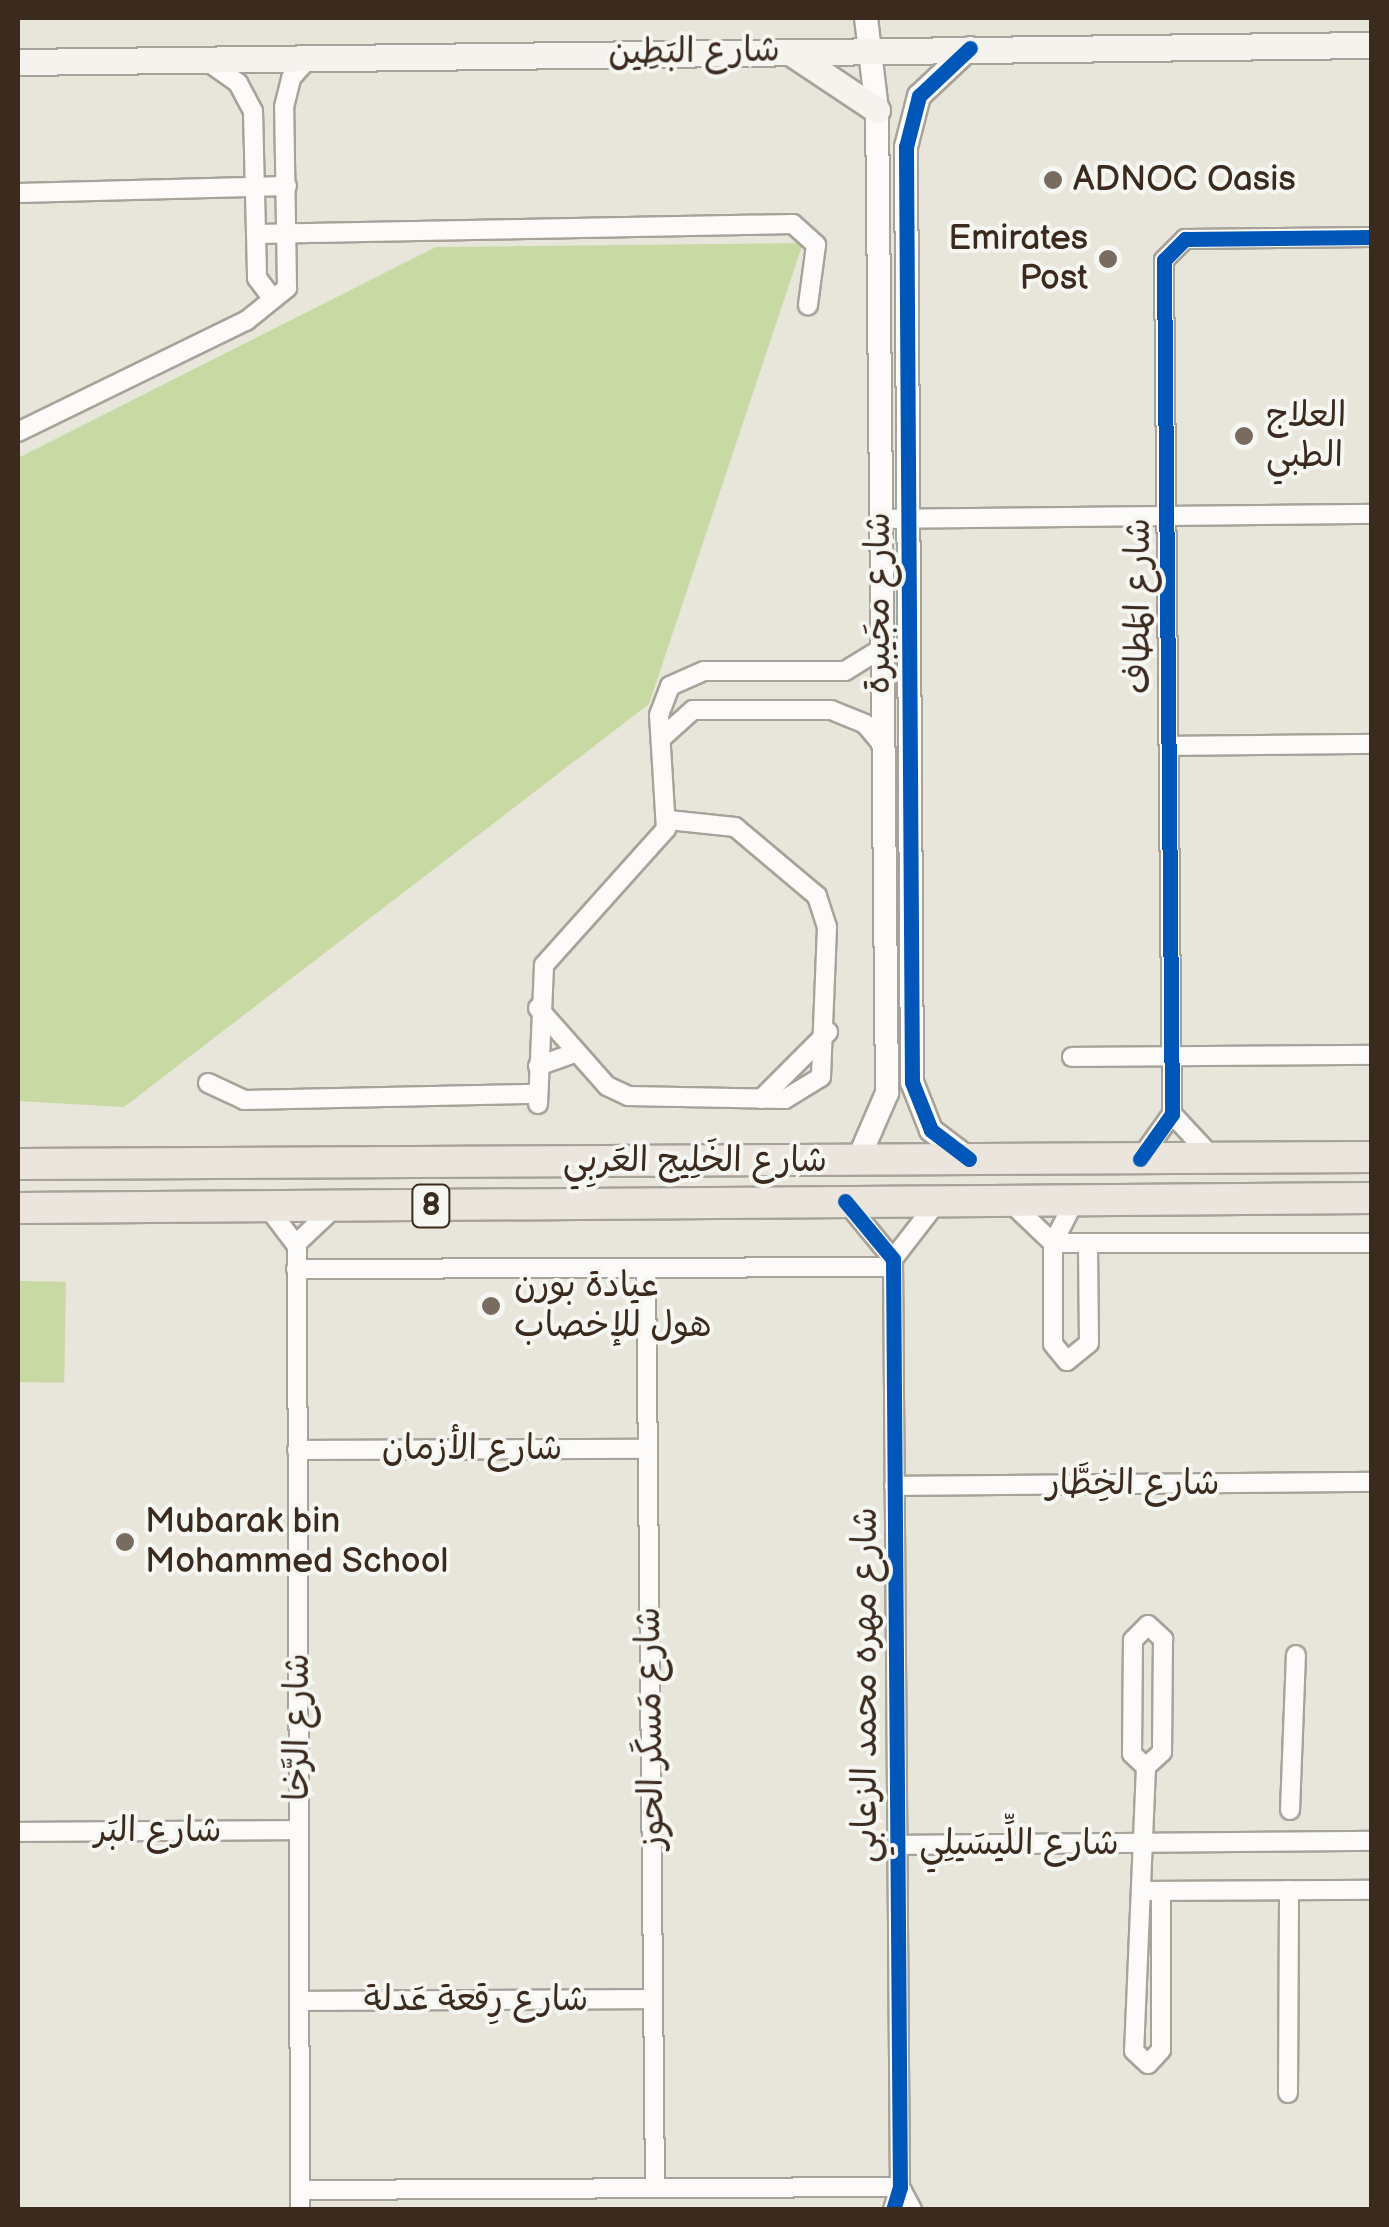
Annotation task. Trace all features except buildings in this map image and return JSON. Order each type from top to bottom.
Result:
[{"type":"highway","name":"شارع الخَلِيج العَربِي","points":[[18,1164],[1372,1157]]},
{"type":"highway","name":"شارع الخَلِيج العَربِي","points":[[18,1208],[1372,1198]]},
{"type":"main road","name":"شارع البَطِين","points":[[18,62],[198,54],[1372,45]]},
{"type":"main road","points":[[788,51],[854,86],[877,110]]},
{"type":"street","name":"شارع مجَيبرة","points":[[858,1160],[887,1093],[877,110],[866,18]]},
{"type":"street","name":"شارع مجَيبرة","points":[[969,1159],[932,1130],[912,1082],[906,135],[928,84],[970,48]]},
{"type":"street","points":[[198,54],[250,101],[258,285],[273,299]]},
{"type":"street","points":[[18,432],[246,321],[289,282],[285,96],[311,56]]},
{"type":"street","points":[[18,193],[287,186]]},
{"type":"street","points":[[256,234],[792,224],[816,245],[808,305]]},
{"type":"street","name":"شارع المَطاف","points":[[1172,1114],[1167,253],[1193,238],[1372,236]]},
{"type":"street","points":[[884,518],[1372,514]]},
{"type":"street","points":[[208,1082],[244,1100],[538,1099],[538,1008],[548,956],[658,848],[668,820],[660,705],[685,675],[834,672],[884,647]]},
{"type":"street","points":[[685,675],[682,693],[693,710]]},
{"type":"street","points":[[664,736],[693,710],[840,712],[884,747]]},
{"type":"street","points":[[1170,746],[1372,744]]},
{"type":"street","points":[[538,1008],[577,1052],[628,1096],[761,1098],[816,1085],[828,1032],[826,927],[809,886],[735,827],[668,820]]},
{"type":"street","points":[[761,1098],[828,1032]]},
{"type":"street","points":[[538,1066],[577,1052]]},
{"type":"street","points":[[1072,1058],[1372,1055]]},
{"type":"street","points":[[1140,1158],[1172,1114],[1213,1158]]},
{"type":"street","points":[[1007,1200],[1052,1243],[1372,1243]]},
{"type":"street","points":[[1075,1200],[1052,1243],[1054,1344],[1068,1362],[1089,1343],[1088,1243]]},
{"type":"street","points":[[846,1201],[892,1263]]},
{"type":"street","points":[[892,1263],[939,1201]]},
{"type":"street","points":[[266,1204],[296,1244],[335,1208]]},
{"type":"street","name":"شارع الرَّخا","points":[[296,1244],[300,2200]]},
{"type":"street","points":[[296,1269],[892,1263]]},
{"type":"street","name":"شارع مهره محمد الزعابي","points":[[892,1263],[900,2187],[893,2210]]},
{"type":"street","name":"شارع مَسكَر الحوز","points":[[646,1268],[655,2188]]},
{"type":"street","name":"شارع الأزمان","points":[[297,1450],[648,1449]]},
{"type":"street","name":"شارع الخِطَّار","points":[[894,1486],[1372,1482]]},
{"type":"street","name":"شارع اللِّيسَيلِي","points":[[1146,1767],[1132,1754],[1133,1640],[1148,1625],[1164,1640],[1162,1752],[1146,1767],[1139,1891],[1134,2051],[1148,2064],[1161,2050],[1160,1890]]},
{"type":"street","points":[[1290,1810],[1296,1656]]},
{"type":"street","name":"شارع البَر","points":[[18,1832],[298,1830]]},
{"type":"street","name":"شارع اللِّيسَيلِي","points":[[897,1844],[1372,1841]]},
{"type":"street","points":[[1288,2092],[1289,1890]]},
{"type":"street","points":[[1139,1891],[1372,1890]]},
{"type":"street","name":"شارع رِقعة عَدلة","points":[[299,2001],[653,1999]]},
{"type":"street","points":[[300,2200],[655,2188],[900,2187]]},
{"type":"street","name":"شارع مهره محمد الزعابي","points":[[900,2187],[912,2210]]},
{"type":"green space","points":[[803,243],[649,704],[124,1107],[18,1101],[18,458],[436,247]]},
{"type":"green space","points":[[18,1281],[66,1282],[64,1383],[18,1382]]},
{"type":"cycle path","points":[[969,1159],[931,1130],[912,1082],[906,147],[919,96],[970,48]]},
{"type":"cycle path","points":[[1140,1159],[1172,1114],[1164,260],[1185,239],[1372,237]]},
{"type":"cycle path","points":[[845,1201],[893,1259],[900,2187],[893,2210]]},
{"type":"place","name":"ADNOC Oasis","points":[[1053,180]]},
{"type":"place","name":"Emirates Post","points":[[1108,259]]},
{"type":"place","name":"العلاج الطبي","points":[[1244,436]]},
{"type":"place","name":"عيادة بورن هول للإخصاب","points":[[491,1306]]},
{"type":"place","name":"Mubarak bin Mohammed School","points":[[125,1542]]}]
